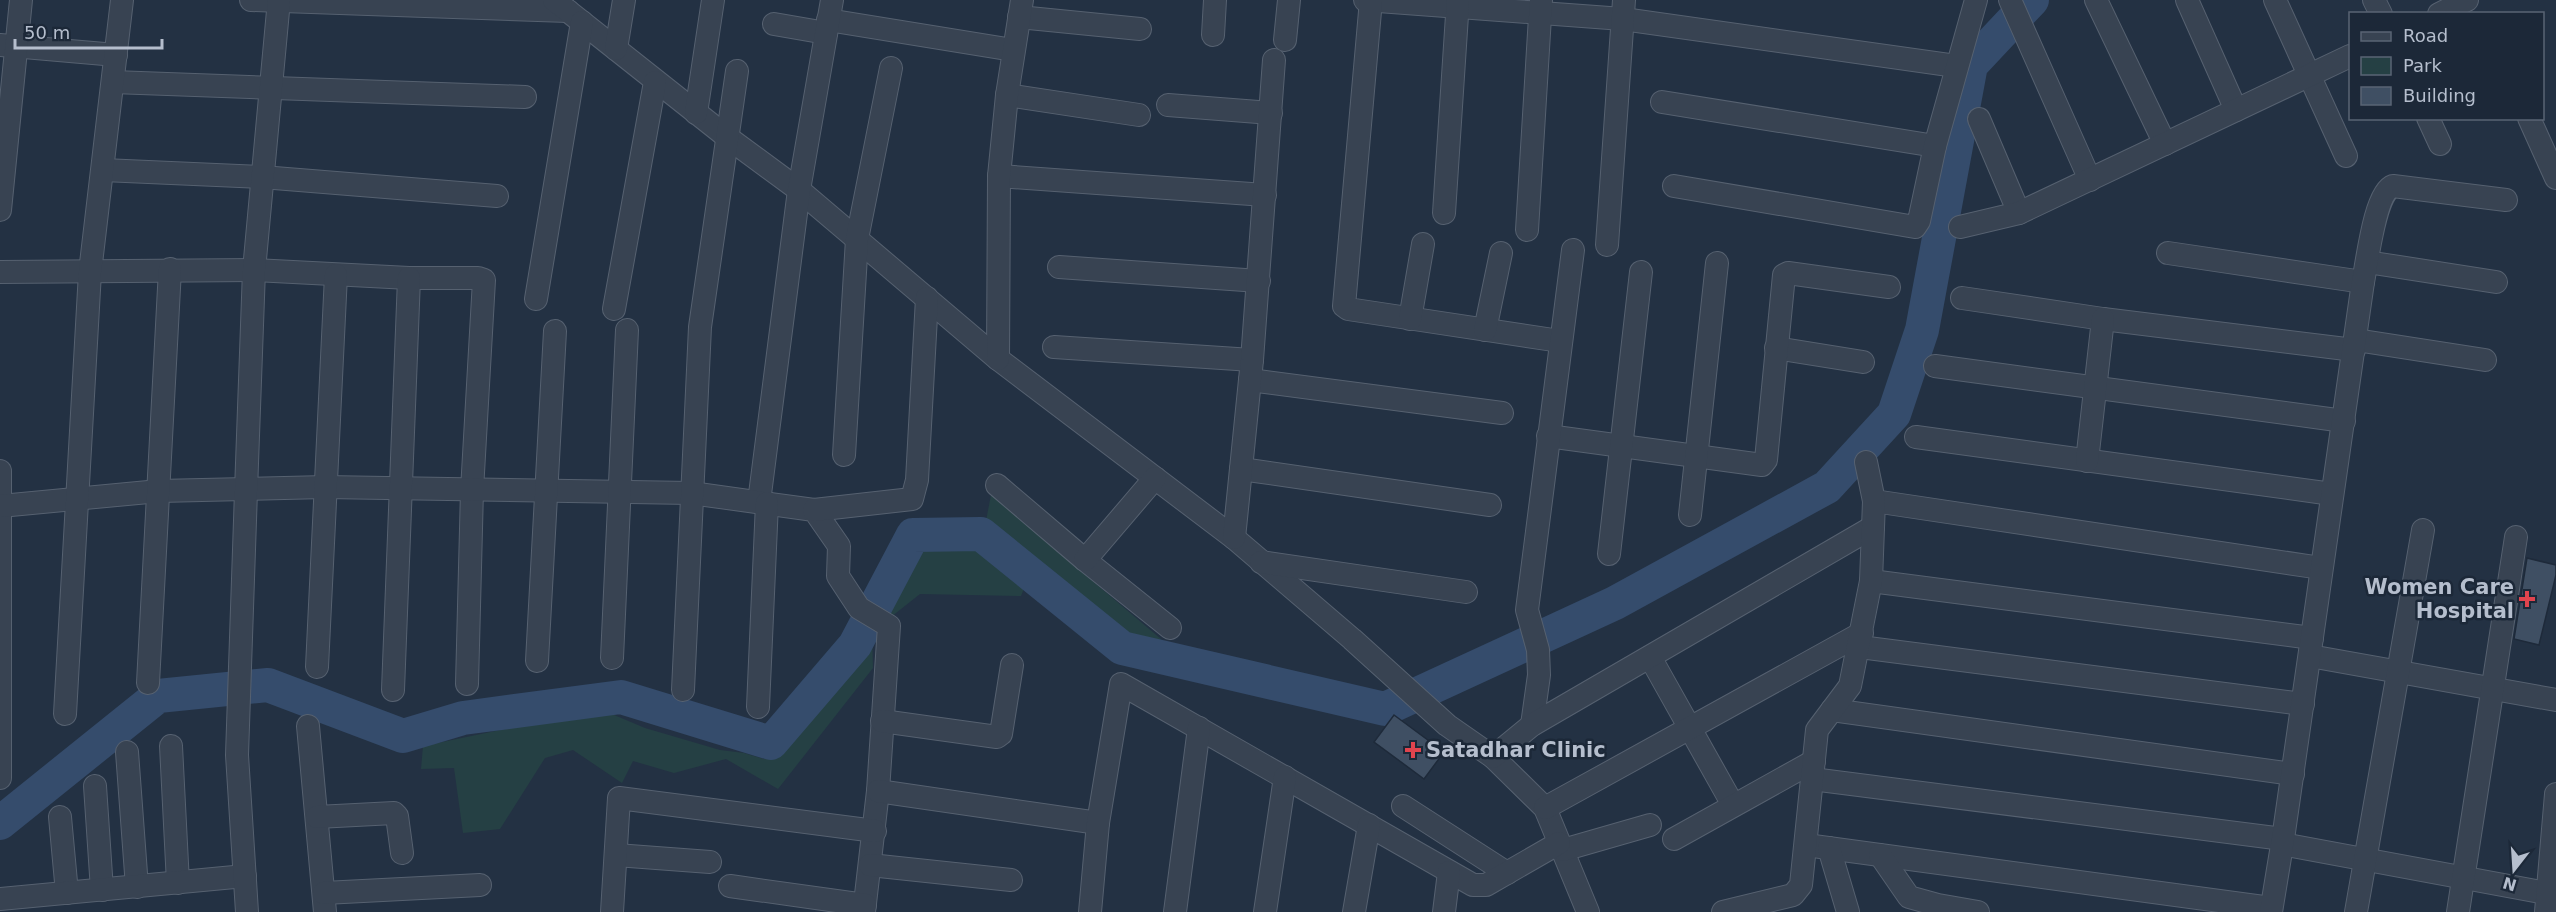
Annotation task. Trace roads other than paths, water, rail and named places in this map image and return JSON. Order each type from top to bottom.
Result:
[{"type":"street","points":[[0,210],[8,46],[21,0]]},
{"type":"street","points":[[65,714],[90,272],[122,0]]},
{"type":"street","points":[[251,0],[568,11],[655,82],[799,190],[998,359],[1234,538],[1353,639],[1447,725],[1493,757],[1545,808],[1588,912]]},
{"type":"street","points":[[616,49],[624,0]]},
{"type":"street","points":[[696,113],[713,0]]},
{"type":"street","points":[[1213,35],[1215,0]]},
{"type":"street","points":[[1285,40],[1289,0]]},
{"type":"street","points":[[1365,0],[1623,10],[1956,66]]},
{"type":"street","points":[[1371,0],[1343,304],[1348,309],[1560,341]]},
{"type":"street","points":[[1674,186],[1912,227],[1919,221],[1935,146],[1976,0]]},
{"type":"street","points":[[2010,0],[2090,180]]},
{"type":"street","points":[[2096,0],[2166,144]]},
{"type":"street","points":[[2187,0],[2236,110]]},
{"type":"street","points":[[2275,0],[2346,156]]},
{"type":"street","points":[[2443,12],[2467,0]]},
{"type":"street","points":[[247,912],[237,755],[246,491],[254,270],[279,1]]},
{"type":"street","points":[[1444,213],[1458,3]]},
{"type":"street","points":[[1527,230],[1540,6]]},
{"type":"street","points":[[998,359],[999,176],[1007,95],[1021,8],[1140,29]]},
{"type":"street","points":[[1607,245],[1623,10]]},
{"type":"street","points":[[536,299],[568,11]]},
{"type":"street","points":[[774,24],[829,18],[1013,50]]},
{"type":"street","points":[[758,707],[763,503],[799,190],[829,18]]},
{"type":"street","points":[[8,46],[116,55]]},
{"type":"street","points":[[1960,227],[2019,213],[2349,56]]},
{"type":"street","points":[[1234,538],[1259,280],[1274,60]]},
{"type":"street","points":[[844,455],[857,239],[891,68]]},
{"type":"street","points":[[683,690],[702,302],[737,71]]},
{"type":"street","points":[[113,82],[525,97]]},
{"type":"street","points":[[614,309],[655,82]]},
{"type":"street","points":[[1007,95],[1139,115]]},
{"type":"street","points":[[1662,102],[1935,146]]},
{"type":"street","points":[[1168,105],[1271,113]]},
{"type":"street","points":[[1979,119],[2019,213]]},
{"type":"street","points":[[2429,120],[2440,144]]},
{"type":"street","points":[[2530,120],[2556,178]]},
{"type":"street","points":[[103,170],[262,177],[497,196]]},
{"type":"street","points":[[999,176],[1265,195]]},
{"type":"street","points":[[1806,845],[2271,910],[2283,842],[2365,272],[2376,216],[2385,192],[2390,186],[2506,201]]},
{"type":"street","points":[[1410,319],[1423,244]]},
{"type":"street","points":[[1532,725],[1538,683],[1538,650],[1527,610],[1573,250]]},
{"type":"street","points":[[1485,330],[1501,253]]},
{"type":"street","points":[[2168,253],[2496,282]]},
{"type":"street","points":[[1690,515],[1718,263]]},
{"type":"street","points":[[1059,267],[1259,280]]},
{"type":"street","points":[[148,682],[170,269]]},
{"type":"street","points":[[0,272],[254,270],[409,278],[478,278],[485,283],[472,490],[467,684]]},
{"type":"street","points":[[1610,554],[1641,272]]},
{"type":"street","points":[[1548,436],[1759,466],[1764,463],[1783,278],[1786,274],[1889,287]]},
{"type":"street","points":[[317,667],[336,275]]},
{"type":"street","points":[[393,690],[409,278]]},
{"type":"street","points":[[1,506],[159,491],[246,491],[326,487],[691,493],[814,510],[912,499],[917,480],[927,298]]},
{"type":"street","points":[[1962,298],[2103,319],[2485,360]]},
{"type":"street","points":[[2087,460],[2103,319]]},
{"type":"street","points":[[612,658],[627,330]]},
{"type":"street","points":[[537,661],[555,331]]},
{"type":"street","points":[[1054,348],[1251,370],[1502,413]]},
{"type":"street","points":[[1776,348],[1863,362]]},
{"type":"street","points":[[1935,366],[2344,421]]},
{"type":"street","points":[[1916,437],[2332,494]]},
{"type":"street","points":[[1723,912],[1793,894],[1797,891],[1803,877],[1817,730],[1850,686],[1871,581],[1874,501],[1866,462]]},
{"type":"street","points":[[1240,470],[1490,505]]},
{"type":"street","points":[[0,471],[0,778]]},
{"type":"street","points":[[1085,560],[1155,478]]},
{"type":"street","points":[[997,485],[1170,628]]},
{"type":"street","points":[[1874,501],[2321,568]]},
{"type":"street","points":[[730,886],[864,908],[878,791],[889,626],[859,608],[838,576],[838,546],[814,510]]},
{"type":"street","points":[[1493,757],[1532,725],[1873,527]]},
{"type":"street","points":[[2356,912],[2423,530]]},
{"type":"street","points":[[2458,912],[2516,537]]},
{"type":"street","points":[[1261,562],[1466,592]]},
{"type":"street","points":[[1871,581],[2311,647],[2398,672],[2556,700]]},
{"type":"street","points":[[1545,808],[1691,728],[1861,640],[2303,704]]},
{"type":"street","points":[[1650,657],[1732,805]]},
{"type":"street","points":[[882,721],[997,737],[1001,734],[1012,665]]},
{"type":"street","points":[[1090,912],[1098,823],[1119,685],[1123,684],[1449,872],[1478,886],[1486,885],[1561,846],[1650,825]]},
{"type":"street","points":[[1832,710],[2293,774]]},
{"type":"street","points":[[308,726],[325,902],[480,885]]},
{"type":"street","points":[[1175,912],[1199,728]]},
{"type":"street","points":[[171,746],[178,883]]},
{"type":"street","points":[[127,752],[137,887]]},
{"type":"street","points":[[1674,839],[1732,805],[1813,770],[2283,842],[2463,877],[2546,902],[2556,794]]},
{"type":"street","points":[[1265,912],[1286,777]]},
{"type":"street","points":[[95,786],[102,890]]},
{"type":"street","points":[[878,791],[1098,823]]},
{"type":"street","points":[[612,912],[618,801],[621,798],[874,831]]},
{"type":"street","points":[[1403,806],[1507,873]]},
{"type":"street","points":[[317,817],[394,813],[397,816],[402,853]]},
{"type":"street","points":[[60,818],[67,893]]},
{"type":"street","points":[[1354,912],[1369,825]]},
{"type":"street","points":[[1829,848],[1848,912]]},
{"type":"street","points":[[616,855],[710,862]]},
{"type":"street","points":[[1880,855],[1909,897],[1940,909],[1978,912]]},
{"type":"street","points":[[870,865],[1011,880]]},
{"type":"street","points":[[1444,912],[1449,872]]},
{"type":"street","points":[[0,899],[245,876]]},
{"type":"waterway","points":[[0,823],[158,696],[268,685],[403,736],[463,718],[621,697],[771,743],[855,645],[913,535],[981,534],[1122,648],[1385,709],[1615,603],[1827,487],[1894,414],[1922,330],[1971,65],[2032,0]]},
{"type":"place","name":"Women Care Hospital","points":[[2527,599]]},
{"type":"place","name":"Satadhar Clinic","points":[[1413,750]]}]
